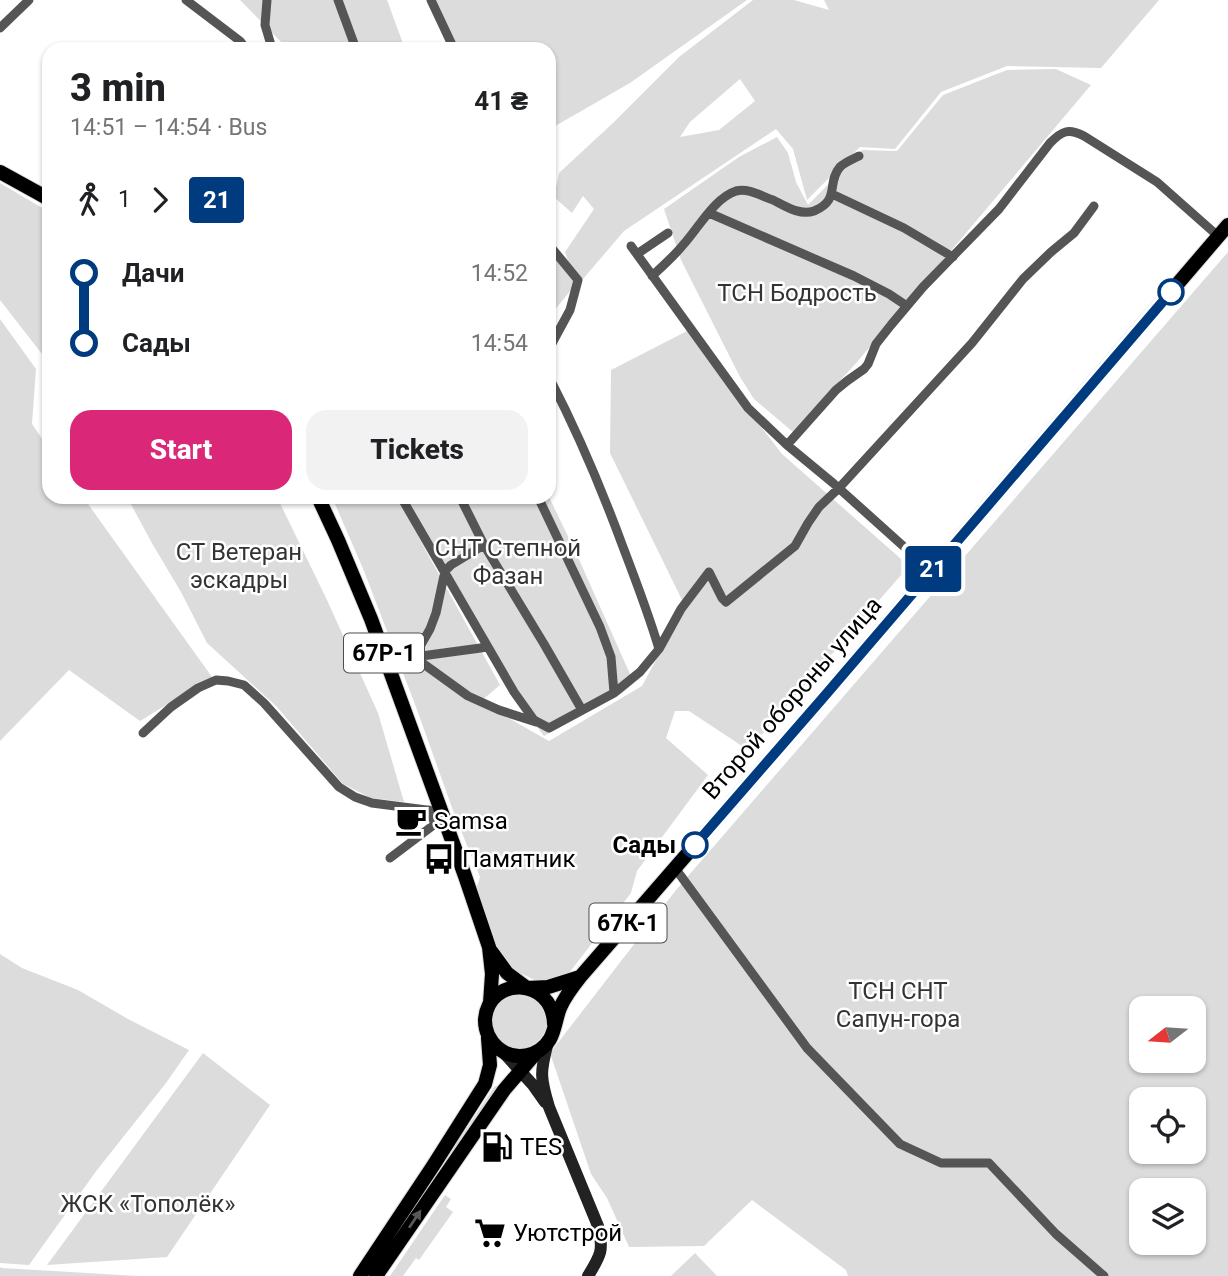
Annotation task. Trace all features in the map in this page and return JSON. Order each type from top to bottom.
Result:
[{"type":"main road","points":[[0,172],[42,195]]},
{"type":"main road","name":"Второй обороны улица","points":[[581,976],[1223,230]]},
{"type":"main road","name":"67Р-1","points":[[321,504],[390,669],[435,811],[489,947],[507,973],[527,988]]},
{"type":"main road","name":"67Р-1","points":[[489,947],[492,974],[489,1004]]},
{"type":"main road","name":"67К-1","points":[[489,1004],[504,991],[515,987],[548,986],[581,976]]},
{"type":"main road","name":"67К-1","points":[[581,976],[565,999],[554,1024],[541,1071],[549,1107],[598,1226],[602,1244],[597,1261],[588,1276]]},
{"type":"main road","points":[[527,988],[538,992],[547,1001],[553,1012],[554,1024]]},
{"type":"main road","points":[[360,1276],[488,1079],[490,1065],[485,1020],[489,1004]]},
{"type":"main road","name":"67К-1","points":[[488,1036],[533,1085],[549,1107]]},
{"type":"main road","name":"67К-1","points":[[536,1053],[548,1042]]},
{"type":"main road","points":[[503,1052],[522,1057],[536,1053]]},
{"type":"main road","points":[[376,1276],[503,1090],[536,1053]]},
{"type":"main road","points":[[503,1090],[519,1086],[539,1096]]},
{"type":"street","points":[[0,28],[29,0]]},
{"type":"street","points":[[186,0],[241,42]]},
{"type":"street","points":[[267,0],[265,25],[267,42]]},
{"type":"street","points":[[338,0],[353,42]]},
{"type":"street","points":[[431,0],[451,42]]},
{"type":"street","points":[[788,445],[836,390],[864,369],[876,344],[907,306],[999,209],[1058,135],[1074,131],[1084,136],[1157,182],[1223,230]]},
{"type":"street","points":[[652,276],[727,195],[744,190],[754,192],[805,213],[824,205],[832,194],[833,181],[839,169],[859,156]]},
{"type":"street","points":[[832,194],[904,228],[953,257]]},
{"type":"street","points":[[405,504],[514,692],[534,720],[549,728],[614,693],[640,672],[659,649],[681,609],[709,572],[726,602],[795,546],[819,507],[972,343],[1023,279],[1074,233],[1094,206]]},
{"type":"street","points":[[709,213],[854,275],[907,306]]},
{"type":"street","points":[[668,233],[634,250],[738,396],[755,416],[931,571]]},
{"type":"street","points":[[556,253],[578,280],[570,310],[556,336]]},
{"type":"street","points":[[556,391],[610,513],[659,649]]},
{"type":"street","points":[[464,504],[484,545],[582,710]]},
{"type":"street","points":[[541,504],[600,627],[611,657],[614,693]]},
{"type":"street","points":[[414,657],[436,613],[445,570],[484,545]]},
{"type":"street","points":[[390,669],[414,657],[488,647]]},
{"type":"street","points":[[414,657],[468,696],[541,724]]},
{"type":"street","points":[[143,733],[191,692],[216,680],[243,685],[264,703],[339,787],[372,803],[435,811],[435,824],[390,858]]},
{"type":"street","points":[[674,868],[807,1048],[900,1144],[941,1163],[989,1163],[1056,1234],[1104,1276]]},
{"type":"green space","points":[[240,0],[387,0],[402,42],[281,42]]},
{"type":"green space","points":[[436,0],[747,0],[630,83],[556,126],[556,42],[456,42]]},
{"type":"green space","points":[[753,0],[794,0],[829,10],[824,0],[1159,0],[1101,68],[1007,66],[941,92],[895,149],[860,147],[807,200],[793,149],[776,129],[624,231],[556,309],[556,246],[571,270],[565,252],[594,209],[583,196],[572,213],[556,199],[559,173],[679,57]],"holes":[[[740,79],[755,101],[719,130],[680,137],[690,122]]]},
{"type":"green space","name":"ТСН Бодрость","points":[[1056,69],[1091,85],[857,362],[793,432],[754,399],[740,377],[681,260],[664,209],[739,157],[777,137],[788,153],[796,182],[808,205],[862,150],[897,151],[943,95],[1007,70]]},
{"type":"green space","points":[[0,183],[42,208],[42,354],[0,300]]},
{"type":"green space","name":"ТСН СНТ Сапун-гора","points":[[1228,252],[1228,1276],[848,1276],[846,1270],[752,1200],[704,1246],[629,1247],[607,1198],[591,1174],[550,1053],[676,890]]},
{"type":"green space","points":[[0,319],[36,369],[32,424],[42,439],[42,504],[88,504],[212,677],[140,721],[69,670],[0,741]]},
{"type":"green space","name":"СНТ Степной Фазан","points":[[687,331],[782,454],[909,566],[748,750],[689,711],[675,711],[666,738],[708,775],[637,871],[631,893],[569,973],[553,980],[535,980],[503,961],[495,948],[475,892],[480,877],[364,571],[335,504],[552,504],[634,683],[621,694],[544,736],[507,688],[416,533],[500,685],[480,702],[549,741],[642,686],[685,606],[610,453],[611,370]]},
{"type":"green space","name":"СТ Ветеран эскадры","points":[[131,504],[280,504],[378,713],[404,802],[371,798],[343,784],[277,707],[207,643]]},
{"type":"green space","points":[[0,954],[22,968],[78,990],[189,1050],[97,1170],[29,1265],[0,1263]]},
{"type":"green space","points":[[510,991],[539,999],[546,1015],[546,1027],[541,1038],[524,1049],[509,1047],[496,1040],[489,1011]]},
{"type":"green space","name":"ЖСК «Тополёк»","points":[[203,1053],[270,1105],[167,1257],[47,1265]]},
{"type":"green space","points":[[495,1086],[498,1086],[373,1276],[367,1276]]},
{"type":"green space","points":[[445,1195],[451,1199],[446,1207],[453,1212],[419,1260],[416,1258],[403,1276],[390,1276]]},
{"type":"green space","points":[[695,1253],[717,1276],[671,1276]]},
{"type":"green space","points":[[0,1267],[2,1268],[138,1276],[0,1276]]},
{"type":"bus line","name":"21","points":[[695,845],[1171,292]]},
{"type":"place","name":"Samsa","points":[[411,821]]},
{"type":"place","name":"Сады","points":[[695,845]]},
{"type":"place","name":"Памятник","points":[[439,859]]},
{"type":"place","name":"TES","points":[[497,1147]]},
{"type":"place","name":"Уютстрой","points":[[490,1233]]}]
